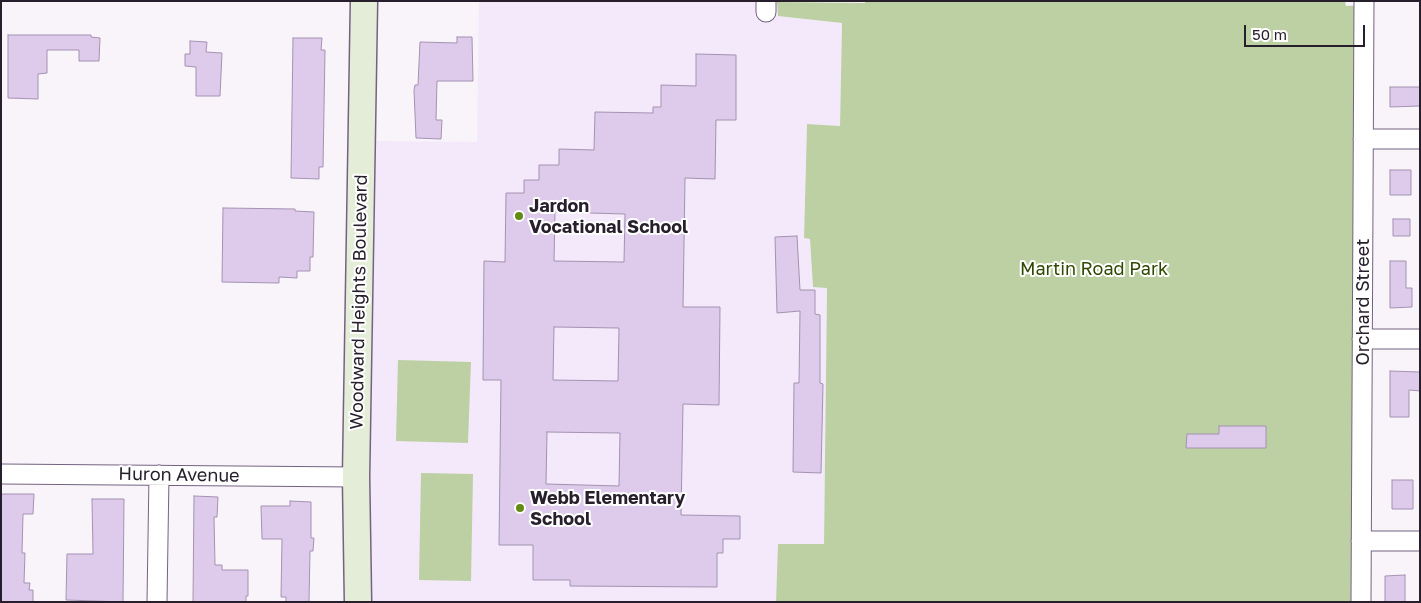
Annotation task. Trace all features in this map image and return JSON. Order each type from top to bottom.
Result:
[{"type":"street","name":"Woodward Heights Boulevard","points":[[358,602],[356,477],[364,1]]},
{"type":"street","name":"Orchard Street","points":[[1361,602],[1364,1]]},
{"type":"street","points":[[1363,139],[1420,139]]},
{"type":"street","points":[[1362,339],[1420,339]]},
{"type":"street","name":"Huron Avenue","points":[[1,474],[356,477]]},
{"type":"street","points":[[157,602],[159,475]]},
{"type":"street","points":[[1361,540],[1420,541]]},
{"type":"shaded area","points":[[479,1],[777,2],[778,16],[842,23],[840,126],[807,124],[804,238],[810,239],[813,287],[827,287],[824,544],[778,544],[776,602],[360,602],[368,141],[477,142]]},
{"type":"green space","name":"Martin Road Park","points":[[865,1],[1345,1],[1346,6],[1364,5],[1360,602],[776,602],[778,544],[824,544],[827,288],[813,287],[810,239],[804,238],[807,124],[840,126],[842,23],[778,16],[777,2],[865,3]]},
{"type":"green space","points":[[398,360],[471,362],[468,443],[396,441]]},
{"type":"green space","points":[[421,473],[473,474],[471,581],[419,580]]},
{"type":"building","points":[[8,35],[91,35],[91,37],[100,38],[99,61],[79,61],[79,50],[47,50],[47,73],[38,74],[38,99],[8,98]]},
{"type":"building","points":[[457,37],[472,37],[473,81],[437,81],[436,120],[442,120],[441,139],[416,138],[414,90],[415,85],[418,85],[420,42],[457,43]]},
{"type":"building","points":[[293,38],[322,38],[321,50],[325,50],[323,167],[319,167],[319,179],[291,178]]},
{"type":"building","points":[[190,41],[207,42],[206,52],[222,53],[220,96],[196,96],[196,67],[185,66],[185,54],[190,54]]},
{"type":"building","points":[[696,54],[736,55],[736,120],[716,120],[715,179],[685,178],[683,307],[720,307],[719,405],[683,404],[681,515],[740,516],[740,539],[723,539],[723,553],[717,553],[717,587],[570,586],[570,580],[533,580],[533,545],[499,545],[501,380],[483,380],[484,261],[505,262],[506,193],[524,193],[524,180],[539,180],[539,165],[559,165],[559,149],[594,150],[595,112],[653,113],[653,107],[661,107],[661,85],[696,86]],"holes":[[[555,212],[625,214],[624,262],[554,261]],[[554,327],[619,328],[618,381],[553,380]],[[547,432],[620,433],[619,486],[546,484]]]},
{"type":"building","points":[[1390,87],[1420,87],[1420,106],[1390,107]]},
{"type":"building","points":[[1390,170],[1411,170],[1411,195],[1390,195]]},
{"type":"building","points":[[223,208],[295,209],[295,211],[314,212],[313,257],[310,257],[310,271],[297,271],[297,278],[279,277],[279,283],[222,282]]},
{"type":"building","points":[[1393,219],[1410,219],[1410,236],[1393,236]]},
{"type":"building","points":[[797,236],[800,290],[815,290],[815,314],[820,315],[820,383],[823,384],[821,473],[793,472],[794,383],[799,383],[800,311],[777,313],[775,237]]},
{"type":"building","points":[[1390,261],[1406,261],[1406,288],[1412,288],[1412,307],[1390,308]]},
{"type":"building","points":[[1390,371],[1420,372],[1420,391],[1409,390],[1409,417],[1390,417]]},
{"type":"building","points":[[1219,426],[1266,426],[1266,448],[1186,448],[1187,434],[1219,434]]},
{"type":"building","points":[[1392,480],[1413,480],[1413,509],[1392,509]]},
{"type":"building","points":[[1,494],[34,494],[33,514],[23,514],[22,553],[25,553],[24,583],[30,583],[29,590],[33,590],[33,602],[1,602]]},
{"type":"building","points":[[194,496],[218,497],[217,517],[214,517],[215,565],[222,565],[222,570],[248,570],[248,596],[246,596],[246,602],[193,602]]},
{"type":"building","points":[[92,499],[124,499],[123,602],[66,600],[67,554],[93,554]]},
{"type":"building","points":[[290,501],[311,502],[311,538],[314,538],[313,551],[310,551],[309,602],[286,602],[286,597],[281,597],[282,539],[262,539],[261,506],[290,506]]},
{"type":"building","points":[[1405,575],[1405,602],[1385,602],[1385,576]]},
{"type":"place","name":"Jardon Vocational School","points":[[519,216]]},
{"type":"place","name":"Webb Elementary School","points":[[520,508]]}]
